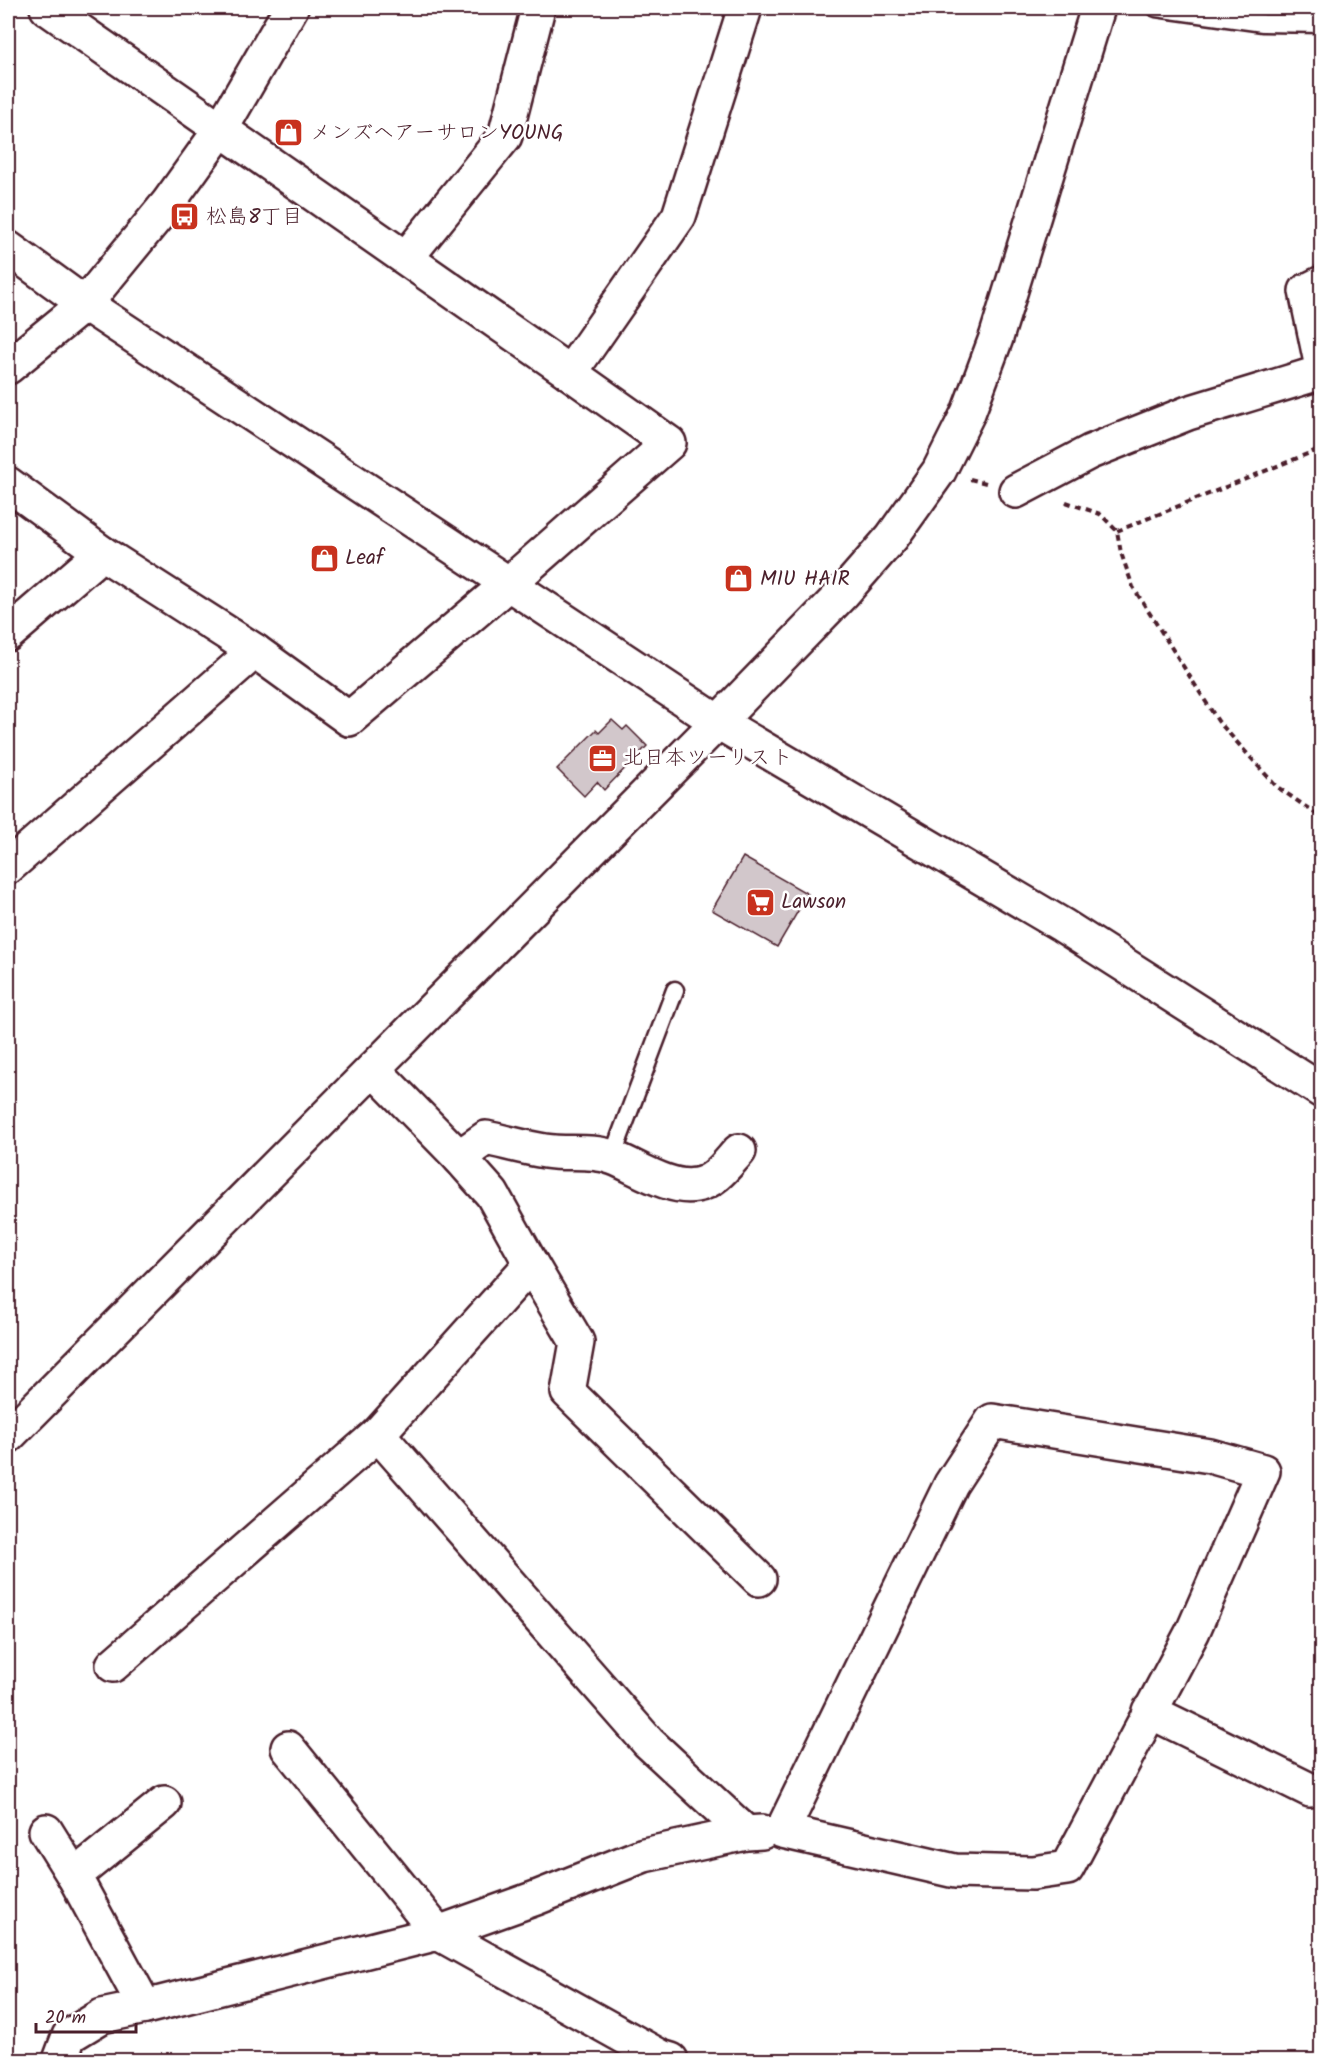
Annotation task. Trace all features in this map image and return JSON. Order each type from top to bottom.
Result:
[{"type":"street","points":[[8,484],[102,553],[255,651],[349,719],[669,443],[46,8]]},
{"type":"street","points":[[8,368],[86,304],[168,203],[221,129],[291,8]]},
{"type":"street","points":[[406,258],[505,136],[538,8]]},
{"type":"street","points":[[570,373],[679,216],[745,8]]},
{"type":"street","points":[[8,1436],[718,722],[843,592],[892,537],[939,471],[968,412],[996,338],[1098,8]]},
{"type":"street","points":[[8,248],[86,304],[718,722],[1062,925],[1322,1091]]},
{"type":"street","points":[[1322,283],[1306,291],[1322,367]]},
{"type":"street","points":[[1016,491],[1090,452],[1188,413],[1322,372]]},
{"type":"street","points":[[8,634],[102,553]]},
{"type":"street","points":[[8,867],[255,651]]},
{"type":"street","points":[[373,1069],[492,1194],[577,1342],[568,1392],[759,1579]]},
{"type":"street","points":[[459,1157],[486,1138],[546,1151],[587,1152],[612,1157],[657,1178],[686,1186],[698,1185],[722,1171],[739,1151]]},
{"type":"street","points":[[113,1665],[378,1434],[531,1264]]},
{"type":"street","points":[[60,2061],[69,2036],[102,2016],[438,1933],[536,1898],[644,1855],[746,1833],[782,1831],[955,1871],[1033,1873],[1067,1868],[1192,1631],[1263,1472],[1210,1456],[992,1421],[951,1484],[782,1831]]},
{"type":"street","points":[[378,1434],[648,1742],[746,1833]]},
{"type":"street","points":[[1149,1711],[1310,1790]]},
{"type":"street","points":[[288,1748],[438,1933],[662,2059]]},
{"type":"street","points":[[74,1876],[164,1803]]},
{"type":"street","points":[[46,1832],[74,1876],[145,2007]]},
{"type":"lane","points":[[1156,8],[1263,23],[1322,24]]},
{"type":"lane","points":[[612,1157],[675,990]]},
{"type":"path","points":[[1117,531],[1322,448]]},
{"type":"path","points":[[939,471],[1060,500],[1100,514],[1117,531],[1121,553],[1133,586],[1218,721],[1276,786],[1322,818]]},
{"type":"building","name":"北日本ツーリスト","points":[[612,720],[623,730],[627,726],[647,746],[604,790],[597,782],[584,796],[557,769],[596,730],[599,733]]},
{"type":"building","name":"Lawson","points":[[743,857],[808,894],[777,947],[712,910]]},
{"type":"place","name":"メンズヘアーサロンYOUNG","points":[[289,133]]},
{"type":"place","name":"松島8丁目","points":[[185,217]]},
{"type":"place","name":"Leaf","points":[[324,558]]},
{"type":"place","name":"MIU HAIR","points":[[739,579]]},
{"type":"place","name":"北日本ツーリスト","points":[[602,758]]},
{"type":"place","name":"Lawson","points":[[760,902]]}]
